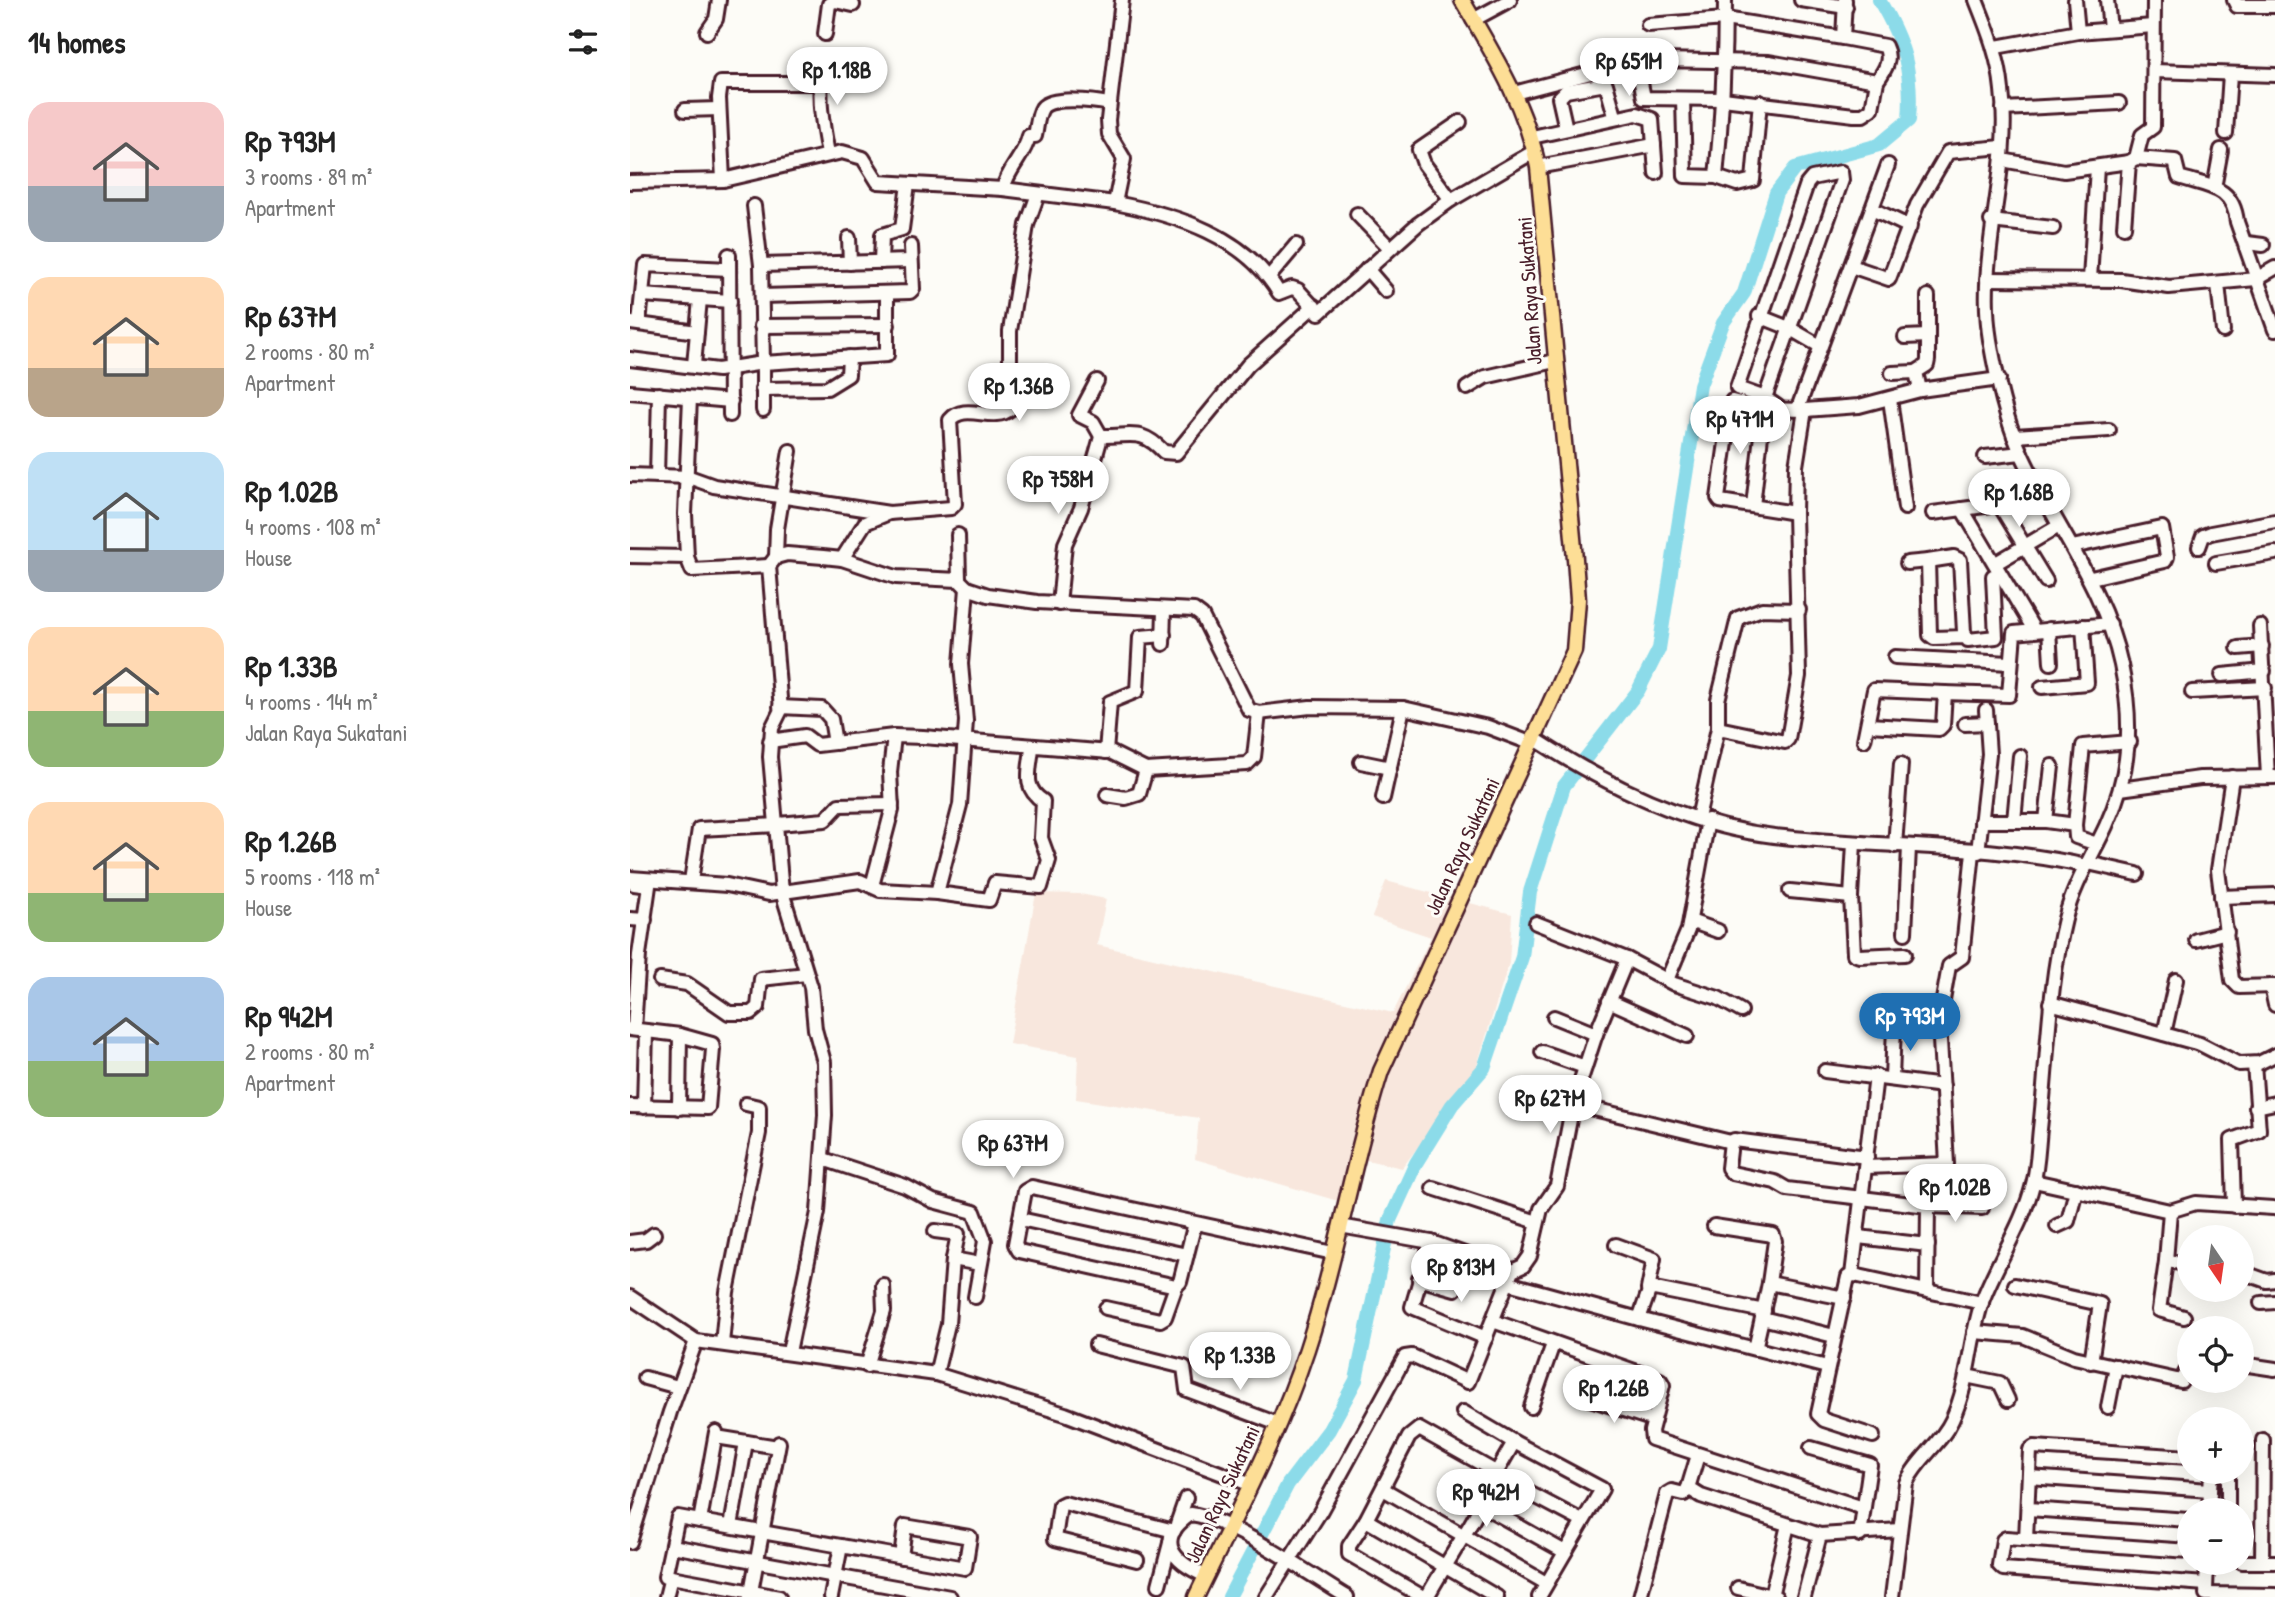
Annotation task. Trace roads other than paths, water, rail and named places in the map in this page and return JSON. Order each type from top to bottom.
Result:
[{"type":"main road","name":"Jalan Raya Sukatani","points":[[1196,1597],[1278,1424],[1307,1350],[1365,1120],[1381,1071],[1570,662],[1577,630],[1575,559],[1534,144],[1512,89],[1462,0]]},
{"type":"street","points":[[707,32],[716,19],[719,0]]},
{"type":"street","points":[[1115,203],[1124,159],[1109,134],[1109,104],[1122,0]]},
{"type":"street","points":[[1473,20],[1510,0]]},
{"type":"street","points":[[1716,177],[1723,99],[1721,62],[1725,0]]},
{"type":"street","points":[[1801,0],[1846,3],[1843,38]]},
{"type":"street","points":[[1892,1597],[1906,1483],[1952,1419],[1966,1376],[1982,1303],[2034,1181],[2050,1003],[2066,915],[2120,789],[2130,742],[2122,674],[2110,624],[2091,578],[2059,526],[2021,453],[2014,436],[1989,337],[1987,279],[2002,153],[2003,109],[1996,47],[1976,0]]},
{"type":"street","points":[[2075,0],[2078,32]]},
{"type":"street","points":[[2108,0],[2110,29]]},
{"type":"street","points":[[2124,227],[2132,160],[2142,135],[2153,127],[2154,0]]},
{"type":"street","points":[[2234,0],[2237,6],[2275,6]]},
{"type":"street","points":[[825,34],[829,4],[835,1],[853,5]]},
{"type":"street","points":[[1637,63],[1642,97],[1723,99],[1863,115],[1873,107],[1877,81],[1886,69],[1888,60],[1885,46],[1725,19],[1648,25]]},
{"type":"street","points":[[1996,47],[2078,32],[2153,26]]},
{"type":"street","points":[[825,58],[819,83],[828,155]]},
{"type":"street","points":[[1512,89],[1658,60],[1769,62],[1877,81]]},
{"type":"street","points":[[2154,71],[2275,75]]},
{"type":"street","points":[[2226,133],[2231,74]]},
{"type":"street","points":[[723,180],[719,86],[725,81],[819,83]]},
{"type":"street","points":[[1566,129],[1559,97],[1566,91],[1608,85],[1615,117]]},
{"type":"street","points":[[1683,99],[1684,172],[1688,176],[1716,177],[1737,184],[1753,180],[1759,102]]},
{"type":"street","points":[[1003,189],[1008,172],[1023,155],[1029,136],[1035,136],[1043,107],[1080,100],[1109,104]]},
{"type":"street","points":[[2003,109],[2119,103]]},
{"type":"street","points":[[685,110],[719,109]]},
{"type":"street","points":[[630,181],[723,180],[842,152],[860,155],[878,182],[1003,189],[1115,203],[1156,211],[1219,235],[1270,276],[1279,293],[1292,288],[1298,290],[1318,312],[1322,312],[1390,248],[1451,200],[1534,144],[1566,129],[1637,114],[1650,118],[1656,173]]},
{"type":"street","points":[[1451,200],[1424,164],[1419,150],[1460,122]]},
{"type":"street","points":[[1538,167],[1654,145]]},
{"type":"street","points":[[2214,188],[2221,150]]},
{"type":"street","points":[[1851,266],[1887,281],[1917,205],[1948,152],[2002,153],[2064,171],[2132,160],[2175,162],[2179,177],[2214,188],[2227,195],[2235,204],[2237,222],[2247,243],[2256,279],[2275,330]]},
{"type":"street","points":[[1717,728],[1787,741],[1799,676],[1795,513],[1796,466],[1802,409],[1820,345],[1888,165]]},
{"type":"street","points":[[2090,279],[2097,167]]},
{"type":"street","points":[[1753,506],[1765,404],[1842,180],[1841,172],[1812,178],[1807,184],[1759,316],[1732,401],[1718,498],[1720,501],[1795,513]]},
{"type":"street","points":[[881,262],[882,235],[902,229],[908,184]]},
{"type":"street","points":[[630,475],[689,477],[714,486],[889,513],[951,508],[955,504],[950,421],[958,414],[1003,413],[1010,408],[1010,331],[1027,225],[1038,194]]},
{"type":"street","points":[[754,206],[761,265],[763,410]]},
{"type":"street","points":[[1872,209],[1910,227]]},
{"type":"street","points":[[1357,214],[1390,248]]},
{"type":"street","points":[[1992,221],[2053,228]]},
{"type":"street","points":[[849,238],[850,263]]},
{"type":"street","points":[[2247,243],[2263,245]]},
{"type":"street","points":[[1270,276],[1296,245]]},
{"type":"street","points":[[762,296],[887,293],[913,289],[911,246]]},
{"type":"street","points":[[729,255],[732,369],[730,415]]},
{"type":"street","points":[[761,265],[911,261]]},
{"type":"street","points":[[696,332],[634,323],[642,295],[643,268],[650,263],[729,269]]},
{"type":"street","points":[[1987,279],[2121,279],[2169,287],[2218,285],[2256,279],[2275,268]]},
{"type":"street","points":[[1367,269],[1386,291]]},
{"type":"street","points":[[2218,285],[2223,331]]},
{"type":"street","points":[[630,359],[718,370],[763,363],[887,355],[887,293]]},
{"type":"street","points":[[642,295],[730,301]]},
{"type":"street","points":[[1892,373],[1916,372],[1927,365],[1928,296]]},
{"type":"street","points":[[694,365],[700,299]]},
{"type":"street","points":[[1101,437],[1140,435],[1151,439],[1164,452],[1178,452],[1248,365],[1314,306]]},
{"type":"street","points":[[1759,316],[1820,345]]},
{"type":"street","points":[[761,326],[888,325]]},
{"type":"street","points":[[1905,337],[1928,336]]},
{"type":"street","points":[[762,389],[827,388],[848,375],[849,357]]},
{"type":"street","points":[[1466,388],[1485,377],[1555,361]]},
{"type":"street","points":[[1916,372],[1920,390]]},
{"type":"street","points":[[1732,401],[1802,409],[1859,406],[1920,390],[1999,379]]},
{"type":"street","points":[[1059,604],[1065,544],[1081,508],[1101,437],[1094,422],[1079,415],[1097,381]]},
{"type":"street","points":[[1737,388],[1765,404]]},
{"type":"street","points":[[630,392],[731,401]]},
{"type":"street","points":[[657,476],[659,394]]},
{"type":"street","points":[[690,398],[689,477],[684,514],[687,557],[692,570],[772,561],[787,554],[842,559],[896,577],[963,584],[988,595],[1059,604],[1199,612],[1246,707],[1259,713],[1310,707],[1403,708],[1488,727],[1534,741],[1602,779],[1703,819],[1772,836],[1976,852],[2087,865],[2137,874]]},
{"type":"street","points":[[1890,399],[1905,508]]},
{"type":"street","points":[[2014,436],[2109,430]]},
{"type":"street","points":[[789,1352],[818,1212],[824,1062],[806,974],[782,892],[770,741],[780,707],[770,607],[772,561],[790,451]]},
{"type":"street","points":[[1984,457],[2021,453]]},
{"type":"street","points":[[1933,513],[1999,504],[2046,581]]},
{"type":"street","points":[[1962,509],[1994,569],[2034,630]]},
{"type":"street","points":[[842,559],[865,523],[889,513]]},
{"type":"street","points":[[2199,547],[2203,536],[2211,533],[2275,521]]},
{"type":"street","points":[[1994,569],[2024,545],[2059,526]]},
{"type":"street","points":[[2072,547],[2162,528],[2167,557],[2165,561],[2091,578]]},
{"type":"street","points":[[937,893],[960,805],[965,740],[961,664],[963,584],[958,535]]},
{"type":"street","points":[[2216,563],[2275,552]]},
{"type":"street","points":[[630,556],[687,557]]},
{"type":"street","points":[[1908,563],[1954,557],[1960,560],[1964,637]]},
{"type":"street","points":[[1928,561],[1930,635],[1964,637],[1968,640],[1994,639],[1996,634],[1994,569]]},
{"type":"street","points":[[1667,979],[1690,921],[1717,728],[1718,700],[1738,618],[1762,609],[1799,610]]},
{"type":"street","points":[[1106,752],[1110,702],[1137,691],[1140,637],[1163,640],[1164,610]]},
{"type":"street","points":[[1864,740],[1874,690],[2009,695],[2013,635],[2017,631],[2110,624]]},
{"type":"street","points":[[2042,688],[2087,683],[2083,626]]},
{"type":"street","points":[[2120,789],[2200,778],[2272,777],[2260,626]]},
{"type":"street","points":[[2049,629],[2051,663]]},
{"type":"street","points":[[1996,634],[2013,635]]},
{"type":"street","points":[[2238,648],[2262,646]]},
{"type":"street","points":[[1895,657],[2010,663]]},
{"type":"street","points":[[2222,675],[2264,671]]},
{"type":"street","points":[[2192,692],[2265,688]]},
{"type":"street","points":[[1868,725],[1939,729],[1943,725],[1945,693]]},
{"type":"street","points":[[780,707],[822,709],[831,719],[835,743]]},
{"type":"street","points":[[1383,798],[1403,708]]},
{"type":"street","points":[[770,741],[805,736],[816,745],[894,736],[1116,753],[1146,770],[1247,765],[1254,757],[1259,713]]},
{"type":"street","points":[[1573,1104],[1731,1142],[1735,1140],[1866,1162],[1947,1165],[1939,1022],[1949,966],[1962,957],[1989,754],[1987,717],[1965,724]]},
{"type":"street","points":[[872,886],[878,860],[883,855],[892,804],[890,772],[894,736]]},
{"type":"street","points":[[2097,844],[2075,836],[2083,746],[2130,742]]},
{"type":"street","points":[[630,878],[727,885],[755,892],[782,892],[860,881],[880,890],[937,893],[989,900],[995,883],[1042,886],[1049,859],[1041,838],[1043,801],[1034,796],[1030,789],[1032,748]]},
{"type":"street","points":[[2014,821],[2020,756]]},
{"type":"street","points":[[1361,762],[1390,768]]},
{"type":"street","points":[[1895,846],[1900,764]]},
{"type":"street","points":[[2046,821],[2052,766]]},
{"type":"street","points":[[1107,795],[1126,798],[1139,794],[1146,770]]},
{"type":"street","points":[[2232,777],[2220,853],[2221,897],[2235,985],[2273,986],[2275,1005]]},
{"type":"street","points":[[691,881],[699,829],[825,820],[839,805],[892,804]]},
{"type":"street","points":[[1981,821],[2046,821],[2075,825]]},
{"type":"street","points":[[1854,843],[1851,898],[1855,955],[1905,954]]},
{"type":"street","points":[[1905,933],[1909,846]]},
{"type":"street","points":[[630,884],[649,886],[645,920],[635,955],[633,992],[644,1107]]},
{"type":"street","points":[[1790,891],[1851,898]]},
{"type":"street","points":[[2221,897],[2275,895]]},
{"type":"street","points":[[630,919],[645,920]]},
{"type":"street","points":[[1690,921],[1718,931]]},
{"type":"street","points":[[1536,923],[1628,959],[1667,979],[1718,998],[1741,1011]]},
{"type":"street","points":[[2196,940],[2227,932]]},
{"type":"street","points":[[1266,1597],[1281,1558],[1320,1512],[1403,1359],[1412,1356],[1468,1382],[1510,1277],[1530,1256],[1541,1209],[1557,1186],[1573,1104],[1596,1034],[1628,959]]},
{"type":"street","points":[[660,980],[687,984],[729,1013],[751,1013],[758,1007],[761,979],[806,974]]},
{"type":"street","points":[[2164,1034],[2176,980]]},
{"type":"street","points":[[1609,1001],[1687,1036]]},
{"type":"street","points":[[2050,1003],[2200,1044],[2239,1064],[2254,1064],[2275,1055]]},
{"type":"street","points":[[1554,1017],[1596,1034]]},
{"type":"street","points":[[1892,1079],[1894,1026]]},
{"type":"street","points":[[630,1106],[705,1109],[711,1105],[712,1044],[680,1034],[637,1029]]},
{"type":"street","points":[[679,1108],[680,1034]]},
{"type":"street","points":[[1542,1052],[1585,1067]]},
{"type":"street","points":[[2234,1206],[2232,1140],[2258,1131],[2254,1064]]},
{"type":"street","points":[[1825,1071],[1943,1086]]},
{"type":"street","points":[[1873,1436],[1819,1416],[1834,1336],[1849,1277],[1852,1275],[1876,1076]]},
{"type":"street","points":[[2256,1107],[2275,1103]]},
{"type":"street","points":[[722,1344],[727,1292],[759,1133],[759,1107],[746,1104]]},
{"type":"street","points":[[1731,1142],[1728,1168],[1732,1173],[1775,1182],[1787,1189],[1928,1206],[1982,1208]]},
{"type":"street","points":[[822,1159],[905,1186],[933,1201],[974,1212],[985,1241],[975,1297]]},
{"type":"street","points":[[2034,1181],[2170,1211],[2196,1203],[2273,1208]]},
{"type":"street","points":[[1176,1286],[1019,1251],[1015,1244],[1025,1191],[1032,1187],[1333,1253]]},
{"type":"street","points":[[1433,1188],[1537,1222]]},
{"type":"street","points":[[2057,1226],[2068,1219],[2076,1190]]},
{"type":"street","points":[[1927,1290],[1928,1206]]},
{"type":"street","points":[[2170,1211],[2159,1310],[2180,1316]]},
{"type":"street","points":[[1020,1219],[1187,1255]]},
{"type":"street","points":[[1106,1308],[1160,1320],[1165,1317],[1187,1255],[1195,1223]]},
{"type":"street","points":[[1340,1226],[1431,1242],[1510,1277],[1639,1319],[1827,1367]]},
{"type":"street","points":[[1714,1226],[1773,1235],[1775,1241],[1757,1349]]},
{"type":"street","points":[[935,1231],[958,1234],[948,1324],[936,1374]]},
{"type":"street","points":[[630,1242],[646,1240],[654,1234]]},
{"type":"street","points":[[1858,1237],[1928,1245]]},
{"type":"street","points":[[1431,1242],[1412,1307],[1486,1338]]},
{"type":"street","points":[[1616,1245],[1654,1259],[1639,1319]]},
{"type":"street","points":[[1419,1279],[1455,1289],[1470,1257]]},
{"type":"street","points":[[954,1259],[979,1264]]},
{"type":"street","points":[[2166,1261],[2177,1262]]},
{"type":"street","points":[[1852,1275],[1982,1303]]},
{"type":"street","points":[[2254,1276],[2267,1281],[2275,1280]]},
{"type":"street","points":[[1769,1283],[1844,1298]]},
{"type":"street","points":[[867,1366],[883,1313],[884,1285]]},
{"type":"street","points":[[2015,1285],[2099,1304],[2091,1362]]},
{"type":"street","points":[[1648,1289],[1763,1315],[1834,1336]]},
{"type":"street","points":[[630,1297],[696,1341],[936,1374],[1065,1414],[1249,1484]]},
{"type":"street","points":[[2261,1303],[2275,1302]]},
{"type":"street","points":[[1493,1321],[1660,1380],[1663,1385],[1652,1439],[1863,1508]]},
{"type":"street","points":[[1974,1332],[2024,1336],[2091,1362],[2177,1380]]},
{"type":"street","points":[[630,1542],[636,1501],[696,1341]]},
{"type":"street","points":[[1531,1407],[1553,1344]]},
{"type":"street","points":[[1096,1345],[1184,1367],[1186,1390],[1278,1424]]},
{"type":"street","points":[[2108,1407],[2116,1366]]},
{"type":"street","points":[[2254,1366],[2275,1369]]},
{"type":"street","points":[[1966,1376],[2000,1383],[2008,1400]]},
{"type":"street","points":[[645,1378],[678,1387]]},
{"type":"street","points":[[1584,1397],[1654,1420]]},
{"type":"street","points":[[1463,1412],[1514,1443],[1602,1489],[1539,1597]]},
{"type":"street","points":[[1514,1443],[1495,1475],[1463,1536],[1425,1597],[1349,1554],[1349,1546],[1366,1520],[1409,1437],[1419,1429],[1477,1461],[1495,1475],[1582,1521]]},
{"type":"street","points":[[700,1521],[716,1434],[746,1442],[778,1445],[750,1594]]},
{"type":"street","points":[[2263,1440],[2268,1562]]},
{"type":"street","points":[[731,1526],[746,1442]]},
{"type":"street","points":[[2026,1539],[2030,1450],[2034,1447],[2177,1456]]},
{"type":"street","points":[[1811,1448],[1871,1465],[1860,1535]]},
{"type":"street","points":[[1640,1597],[1667,1494],[1672,1491],[1684,1494],[1699,1455]]},
{"type":"street","points":[[2029,1477],[2210,1490]]},
{"type":"street","points":[[2210,1484],[2210,1498]]},
{"type":"street","points":[[1688,1488],[1701,1496],[1820,1535],[1860,1535],[1900,1530]]},
{"type":"street","points":[[1383,1489],[1546,1583]]},
{"type":"street","points":[[1066,1496],[1175,1530]]},
{"type":"street","points":[[1158,1585],[1185,1498]]},
{"type":"street","points":[[1137,1560],[1055,1539],[1053,1536],[1060,1504],[1175,1530]]},
{"type":"street","points":[[1480,1504],[1565,1552]]},
{"type":"street","points":[[2028,1509],[2177,1519]]},
{"type":"street","points":[[1206,1576],[1182,1566],[1173,1554],[1175,1530],[1191,1514],[1207,1516],[1230,1527],[1347,1597]]},
{"type":"street","points":[[779,1597],[665,1577],[678,1517],[762,1531],[901,1557],[965,1568],[970,1537],[905,1526],[901,1557]]},
{"type":"street","points":[[1366,1520],[1497,1597]]},
{"type":"street","points":[[1738,1588],[1774,1596],[1788,1525]]},
{"type":"street","points":[[1804,1597],[1820,1535]]},
{"type":"street","points":[[2177,1550],[2026,1539],[2003,1540],[1999,1565],[2003,1569],[2206,1592],[2275,1595]]},
{"type":"street","points":[[672,1546],[950,1597]]},
{"type":"street","points":[[831,1597],[841,1546]]},
{"type":"street","points":[[666,1597],[671,1577]]},
{"type":"waterway","points":[[1229,1597],[1288,1484],[1329,1430],[1356,1380],[1390,1220],[1416,1163],[1452,1105],[1484,1068],[1522,957],[1530,892],[1564,786],[1638,691],[1659,649],[1700,385],[1723,323],[1744,293],[1776,193],[1795,168],[1879,145],[1909,120],[1910,86],[1905,57],[1895,30],[1879,0]]}]
